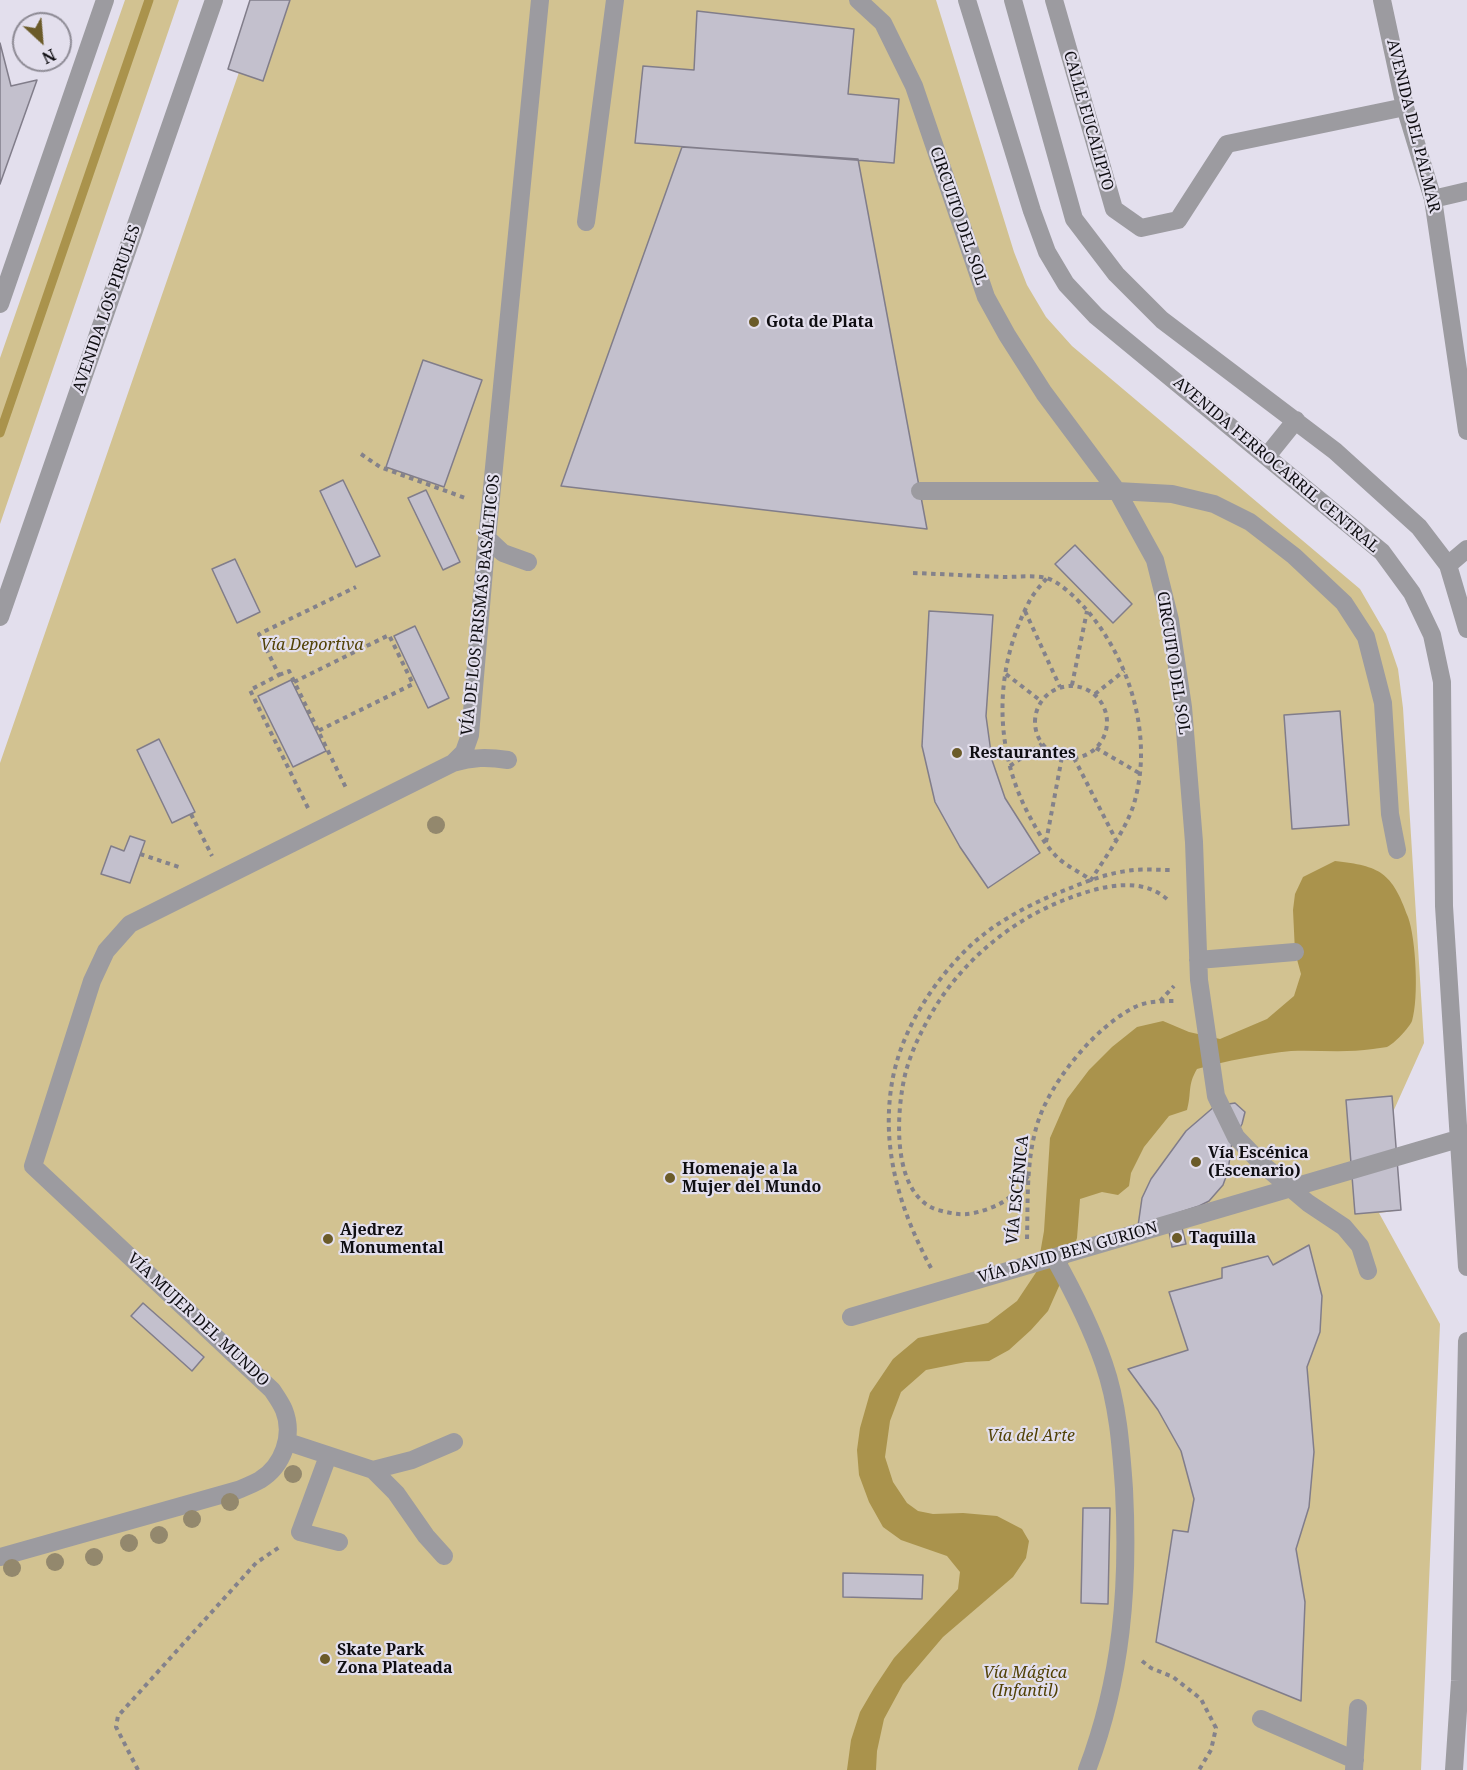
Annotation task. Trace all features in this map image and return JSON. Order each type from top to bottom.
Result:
[{"type":"street","points":[[0,304],[105,0]]},
{"type":"street","name":"AVENIDA LOS PIRULES","points":[[0,617],[214,0]]},
{"type":"street","name":"VÍA DE LOS PRISMAS BASÁLTICOS","points":[[453,763],[464,752],[470,735],[540,0]]},
{"type":"street","points":[[586,222],[615,0]]},
{"type":"street","name":"CIRCUITO DEL SOL","points":[[858,0],[882,23],[914,86],[986,297],[1044,393],[1117,491],[1155,560],[1170,620],[1183,707],[1195,870],[1198,960],[1216,1096],[1236,1137],[1262,1164],[1308,1203],[1344,1227],[1360,1246],[1368,1271]]},
{"type":"street","name":"AVENIDA FERROCARRIL CENTRAL","points":[[967,0],[1032,211],[1047,252],[1066,284],[1096,316],[1382,552],[1412,592],[1432,635],[1442,682],[1444,906],[1467,1267]]},
{"type":"street","points":[[1013,0],[1074,219],[1116,274],[1162,320],[1335,451],[1419,527],[1448,565],[1467,629]]},
{"type":"street","name":"CALLE EUCALIPTO","points":[[1054,0],[1114,209],[1141,228],[1178,220],[1227,144],[1405,107]]},
{"type":"street","name":"AVENIDA DEL PALMAR","points":[[1382,0],[1405,107],[1433,199],[1467,431]]},
{"type":"street","points":[[1433,199],[1467,191]]},
{"type":"street","points":[[1267,456],[1296,420]]},
{"type":"street","points":[[920,491],[1117,491],[1172,494],[1214,504],[1250,522],[1294,556],[1344,603],[1366,637],[1383,704],[1390,814],[1397,850]]},
{"type":"street","points":[[487,538],[503,553],[528,562]]},
{"type":"street","points":[[1448,565],[1467,549]]},
{"type":"street","points":[[220,879],[453,763],[482,757],[508,760]]},
{"type":"street","name":"VÍA MUJER DEL MUNDO","points":[[220,879],[130,924],[106,951],[92,981],[33,1166],[272,1390],[284,1409],[289,1426],[288,1442]]},
{"type":"street","points":[[1198,960],[1295,952]]},
{"type":"street","name":"VÍA DAVID BEN GURION","points":[[850,1317],[1458,1139]]},
{"type":"street","points":[[1054,1257],[1080,1305],[1104,1365],[1117,1415],[1125,1510],[1122,1627],[1107,1712],[1087,1770]]},
{"type":"street","points":[[1454,1770],[1463,1681],[1467,1341]]},
{"type":"street","points":[[0,1557],[238,1490],[261,1479],[277,1463],[288,1442],[373,1470],[396,1493],[426,1536],[444,1556]]},
{"type":"street","points":[[373,1470],[412,1460],[454,1442]]},
{"type":"street","points":[[328,1456],[300,1532],[339,1542]]},
{"type":"street","points":[[1261,1719],[1355,1765],[1358,1708]]},
{"type":"path","points":[[361,454],[380,467],[490,507]]},
{"type":"path","points":[[913,573],[1047,578],[1074,596],[1114,650],[1124,671],[1135,707],[1140,774],[1135,801],[1116,841],[1091,880]]},
{"type":"path","points":[[1047,578],[1028,602],[1015,632],[1002,693],[1002,728],[1015,786],[1026,811],[1057,857],[1091,880]]},
{"type":"path","points":[[279,675],[259,634],[356,587]]},
{"type":"path","points":[[1025,610],[1060,687]]},
{"type":"path","points":[[1072,686],[1087,611]]},
{"type":"path","points":[[294,682],[389,635],[413,684],[318,731]]},
{"type":"path","points":[[318,830],[250,690],[279,675],[289,671],[357,811]]},
{"type":"path","points":[[1095,694],[1124,671]]},
{"type":"path","points":[[1005,674],[1041,701]]},
{"type":"path","points":[[1072,686],[1084,688],[1095,694],[1103,704],[1107,715],[1107,727],[1103,739],[1096,748],[1085,755],[1074,758],[1062,757],[1051,752],[1036,734],[1034,723],[1036,711],[1049,692],[1060,687],[1072,686]]},
{"type":"path","points":[[1010,766],[1042,744]]},
{"type":"path","points":[[1096,748],[1140,774]]},
{"type":"path","points":[[1046,843],[1062,757]]},
{"type":"path","points":[[1074,758],[1116,841]]},
{"type":"path","points":[[191,814],[220,879]]},
{"type":"path","points":[[140,854],[220,879]]},
{"type":"path","points":[[943,1289],[909,1222],[897,1190],[891,1157],[889,1124],[891,1089],[898,1059],[913,1023],[930,993],[968,948],[1018,912],[1051,895],[1091,880],[1134,870],[1195,870]]},
{"type":"path","points":[[1028,1176],[1019,1191],[1006,1200],[992,1208],[970,1214],[953,1214],[932,1208],[919,1198],[911,1186],[904,1167],[899,1125],[906,1071],[922,1029],[941,999],[981,950],[1000,935],[1061,901],[1115,885],[1134,885],[1167,898],[1174,906]]},
{"type":"path","points":[[995,927],[1000,935]]},
{"type":"path","points":[[1160,1001],[1174,987],[1178,978]]},
{"type":"path","name":"VÍA ESCÉNICA","points":[[1020,1267],[1027,1241],[1028,1176],[1037,1124],[1053,1087],[1071,1063],[1111,1023],[1136,1006],[1160,1001],[1186,1002],[1203,1006]]},
{"type":"path","points":[[913,1023],[922,1029]]},
{"type":"path","points":[[138,1770],[116,1727],[118,1716],[256,1563],[300,1532]]},
{"type":"path","points":[[1122,1627],[1137,1657],[1151,1668],[1173,1677],[1201,1699],[1216,1728],[1211,1750],[1199,1770]]},
{"type":"green space","points":[[125,0],[179,0],[0,524],[0,358]]},
{"type":"green space","points":[[264,0],[936,0],[1014,252],[1027,285],[1046,317],[1072,346],[1360,589],[1386,634],[1398,669],[1403,708],[1424,1043],[1393,1112],[1401,1210],[1379,1213],[1440,1324],[1421,1770],[0,1770],[0,763]]},
{"type":"shaded area","points":[[1335,861],[1374,869],[1390,881],[1402,902],[1411,927],[1415,954],[1416,984],[1412,1021],[1401,1036],[1387,1047],[1353,1051],[1280,1052],[1197,1069],[1191,1085],[1187,1110],[1169,1116],[1144,1147],[1131,1173],[1129,1186],[1118,1195],[1102,1192],[1080,1199],[1077,1238],[1064,1275],[1048,1311],[1031,1330],[1009,1350],[989,1361],[966,1362],[926,1370],[901,1392],[890,1421],[885,1457],[893,1482],[907,1503],[918,1511],[933,1514],[963,1513],[997,1516],[1022,1529],[1029,1541],[1026,1558],[1013,1577],[943,1637],[903,1684],[884,1719],[877,1751],[876,1770],[847,1770],[851,1740],[860,1712],[894,1658],[958,1589],[960,1572],[947,1556],[901,1540],[883,1527],[869,1502],[859,1475],[857,1450],[860,1428],[870,1393],[893,1359],[918,1338],[988,1323],[1017,1301],[1037,1271],[1044,1231],[1050,1138],[1067,1099],[1089,1070],[1112,1047],[1137,1027],[1163,1021],[1189,1032],[1220,1039],[1267,1019],[1294,996],[1301,974],[1295,952],[1293,910],[1295,894],[1303,877]]},
{"type":"building","points":[[250,0],[290,0],[263,81],[228,69]]},
{"type":"building","points":[[697,11],[854,29],[848,94],[899,99],[894,163],[635,143],[643,66],[694,70]]},
{"type":"building","points":[[0,43],[11,86],[37,80],[0,184]]},
{"type":"building","name":"Gota de Plata","points":[[682,147],[858,159],[927,529],[561,486]]},
{"type":"building","points":[[423,360],[482,380],[444,487],[386,467]]},
{"type":"building","points":[[343,480],[380,556],[356,567],[320,491]]},
{"type":"building","points":[[426,490],[460,562],[443,570],[408,498]]},
{"type":"building","points":[[1075,545],[1132,604],[1113,623],[1055,564]]},
{"type":"building","points":[[235,559],[260,612],[237,623],[212,569]]},
{"type":"building","name":"Restaurantes","points":[[929,611],[993,615],[986,716],[992,760],[1005,798],[1040,853],[988,888],[960,847],[935,802],[922,746]]},
{"type":"building","points":[[415,626],[449,698],[428,708],[394,636]]},
{"type":"building","points":[[291,680],[326,751],[293,767],[258,696]]},
{"type":"building","points":[[1340,711],[1349,825],[1292,829],[1284,715]]},
{"type":"building","points":[[159,739],[195,812],[172,823],[137,750]]},
{"type":"building","points":[[130,836],[145,841],[130,883],[101,874],[111,846],[124,851]]},
{"type":"building","points":[[1392,1096],[1401,1210],[1355,1214],[1346,1100]]},
{"type":"building","name":"Vía Escénica (Escenario)","points":[[1235,1103],[1245,1112],[1242,1124],[1232,1142],[1228,1171],[1223,1185],[1209,1201],[1199,1206],[1138,1226],[1142,1198],[1151,1179],[1186,1131],[1215,1106]]},
{"type":"building","name":"Taquilla","points":[[1182,1228],[1186,1244],[1172,1247],[1169,1231]]},
{"type":"building","points":[[1309,1245],[1322,1296],[1320,1332],[1307,1367],[1314,1452],[1309,1507],[1296,1549],[1305,1602],[1301,1701],[1156,1642],[1173,1530],[1188,1532],[1194,1499],[1181,1451],[1158,1410],[1128,1369],[1188,1350],[1169,1292],[1222,1278],[1222,1268],[1268,1256],[1273,1265]]},
{"type":"building","points":[[143,1303],[204,1357],[192,1371],[131,1316]]},
{"type":"building","points":[[1083,1508],[1110,1508],[1108,1604],[1081,1603]]},
{"type":"building","points":[[843,1573],[923,1575],[922,1599],[843,1597]]},
{"type":"waterway","points":[[0,433],[149,0]]},
{"type":"place","name":"Gota de Plata","points":[[754,322]]},
{"type":"place","name":"Restaurantes","points":[[957,753]]},
{"type":"place","name":"Vía Escénica (Escenario)","points":[[1196,1162]]},
{"type":"place","name":"Homenaje a la Mujer del Mundo","points":[[670,1178]]},
{"type":"place","name":"Taquilla","points":[[1177,1238]]},
{"type":"place","name":"Ajedrez Monumental","points":[[328,1239]]},
{"type":"place","name":"Skate Park Zona Plateada","points":[[325,1659]]},
{"type":"park label","name":"Vía Deportiva","points":[[312,645]]},
{"type":"park label","name":"Vía del Arte","points":[[1031,1436]]},
{"type":"park label","name":"Vía Mágica (Infantil)","points":[[1025,1682]]}]
